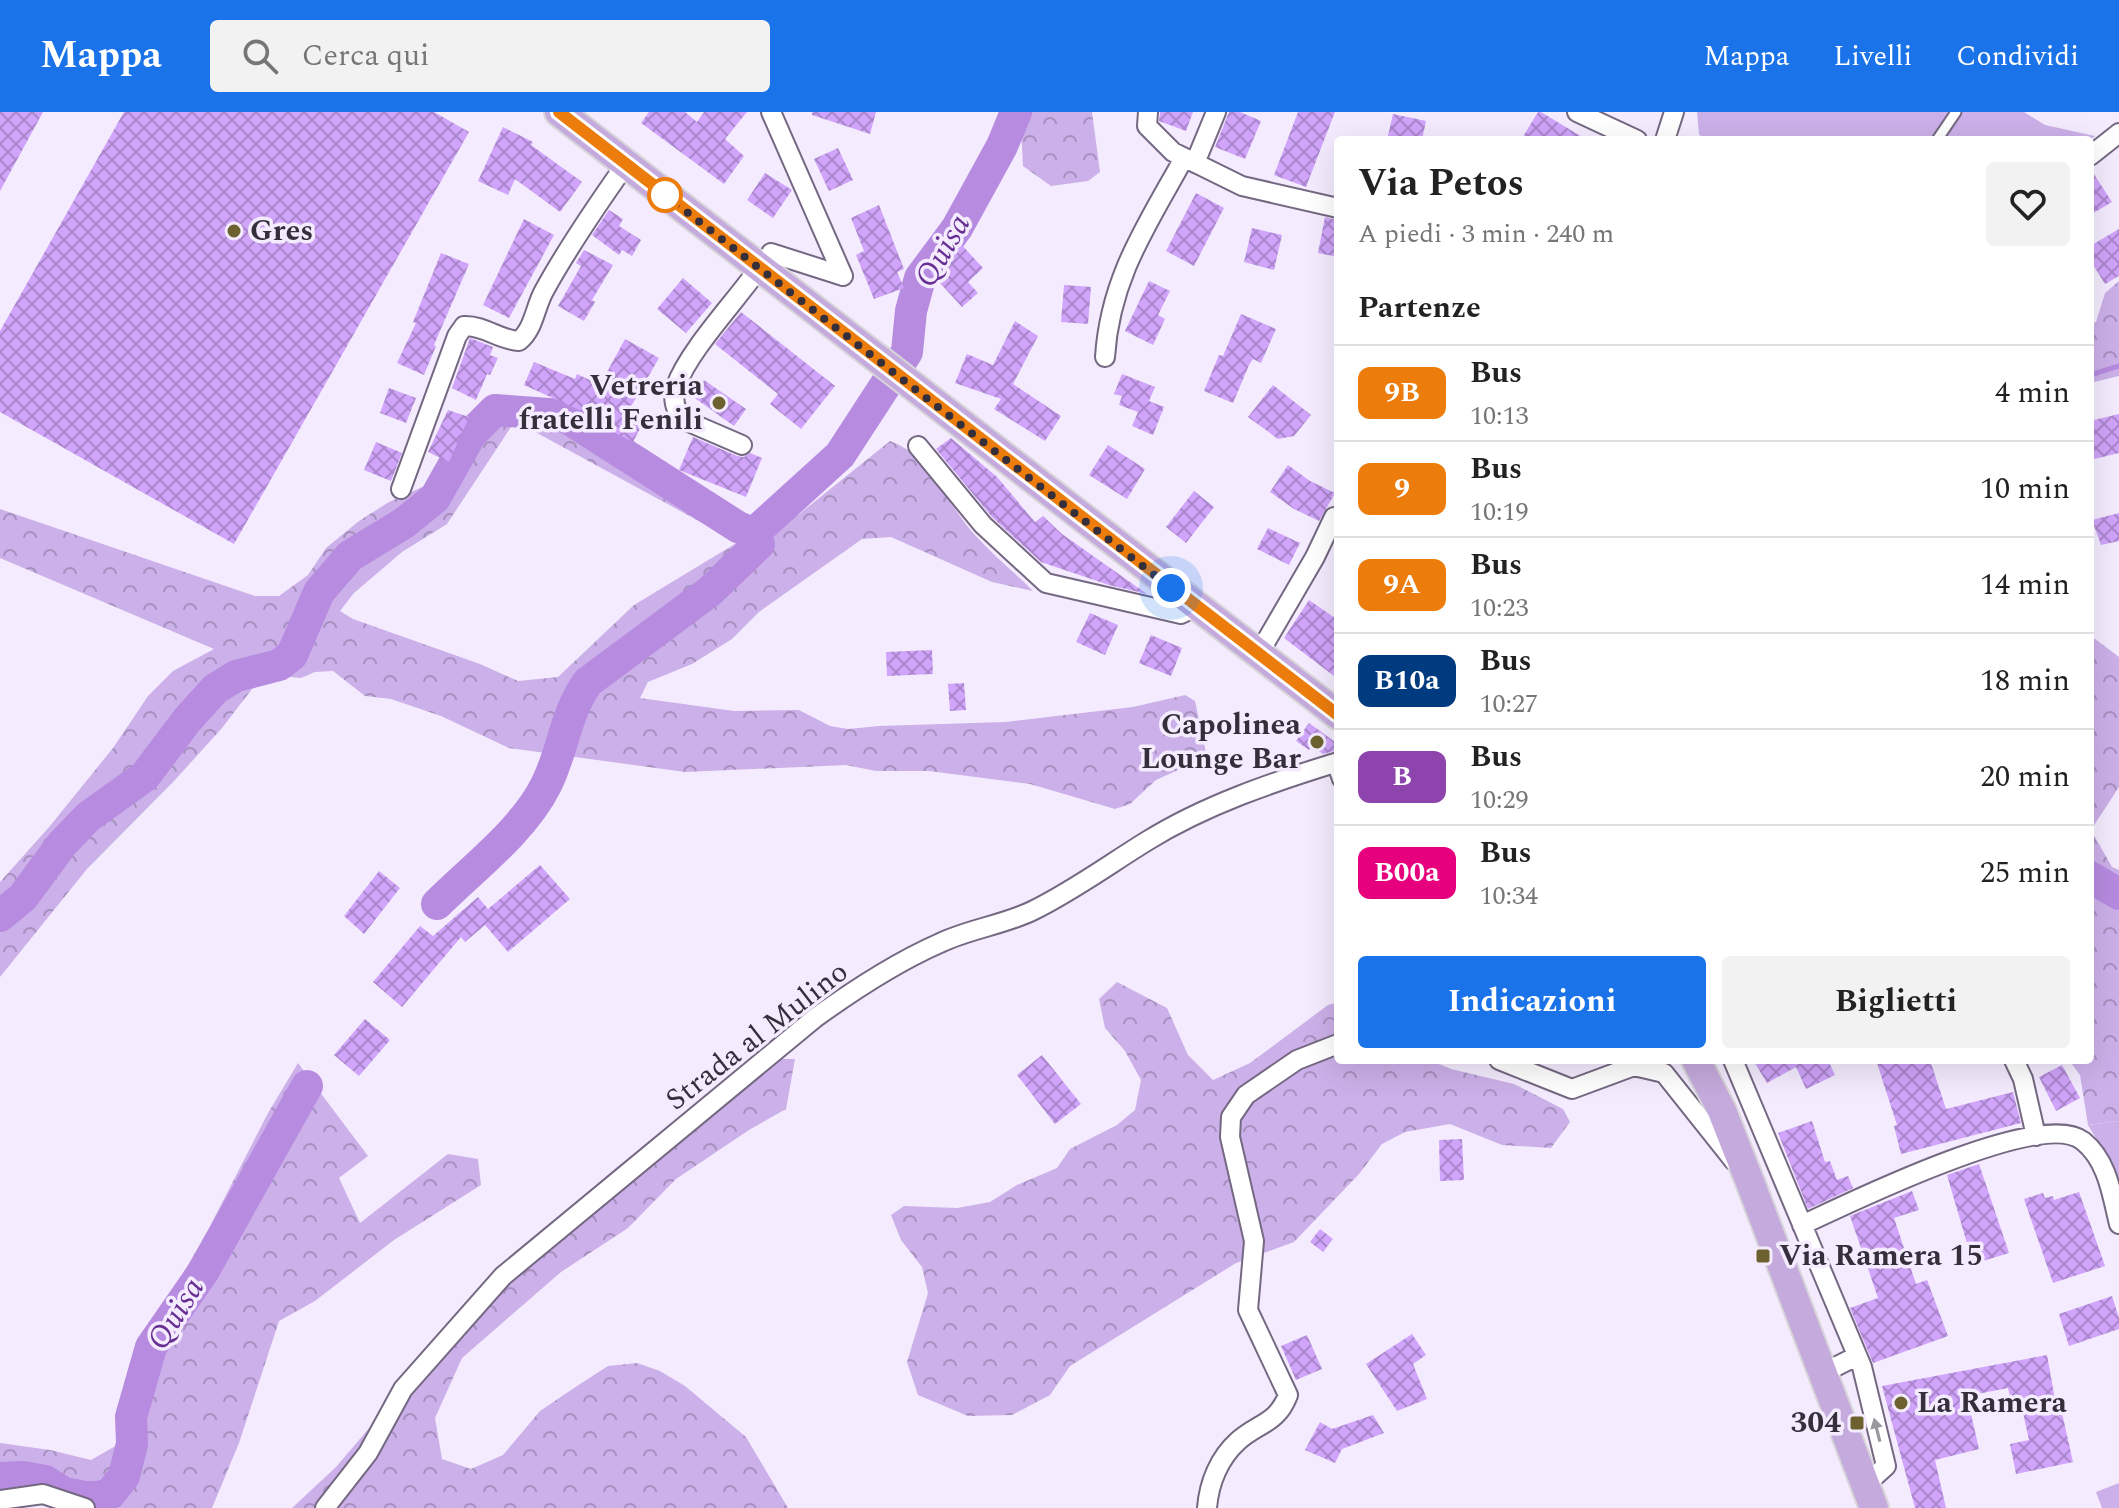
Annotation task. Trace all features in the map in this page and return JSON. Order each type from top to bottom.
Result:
[{"type":"main road","points":[[559,112],[626,164],[765,261],[866,351],[1334,712]]},
{"type":"main road","points":[[1698,1064],[1722,1111],[1869,1496]]},
{"type":"street","points":[[742,445],[684,420],[677,413],[674,399],[676,387],[687,365],[765,261],[843,276],[771,112]]},
{"type":"street","points":[[1148,112],[1147,126],[1173,152],[1258,191],[1334,207]]},
{"type":"street","points":[[1105,357],[1111,308],[1123,270],[1216,112]]},
{"type":"street","points":[[1577,112],[1628,136]]},
{"type":"street","points":[[1666,136],[1674,112]]},
{"type":"street","points":[[2094,153],[2119,133]]},
{"type":"street","points":[[401,489],[457,336],[464,326],[474,326],[508,340],[519,341],[526,335],[541,296],[555,271],[626,164]]},
{"type":"street","points":[[918,446],[983,525],[1046,583],[1181,614],[1195,607]]},
{"type":"street","points":[[1258,655],[1315,557],[1334,517]]},
{"type":"street","name":"Strada al Mulino","points":[[325,1508],[368,1453],[403,1389],[503,1276],[815,1018],[844,997],[940,943],[1030,912],[1092,879],[1148,841],[1190,818],[1243,795],[1334,770]]},
{"type":"street","points":[[1207,1508],[1217,1466],[1238,1440],[1266,1424],[1282,1410],[1288,1395],[1248,1310],[1254,1241],[1230,1137],[1231,1117],[1246,1095],[1297,1060],[1334,1046]]},
{"type":"street","points":[[1509,1064],[1572,1089],[1634,1066],[1664,1073],[1750,1182]]},
{"type":"street","points":[[1735,1064],[1859,1362],[1886,1466],[1869,1496]]},
{"type":"street","points":[[2016,1064],[2023,1079],[2036,1136]]},
{"type":"street","points":[[1802,1225],[1895,1182],[2007,1141],[2063,1133],[2083,1141],[2106,1172],[2119,1224]]},
{"type":"street","points":[[1823,1373],[1859,1362]]},
{"type":"street","points":[[0,1500],[43,1494],[85,1508]]},
{"type":"lane","points":[[1940,136],[1956,112]]},
{"type":"green space","points":[[1020,112],[1092,112],[1100,172],[1088,181],[1051,186],[1023,166]]},
{"type":"green space","points":[[1697,112],[2024,112],[2045,125],[2095,136],[1701,136]]},
{"type":"green space","points":[[2119,281],[2119,376],[2094,382],[2094,323],[2105,293]]},
{"type":"green space","points":[[512,395],[580,421],[739,524],[752,526],[798,515],[890,441],[905,448],[928,469],[974,534],[1033,591],[992,582],[891,537],[862,539],[759,612],[732,639],[692,664],[648,682],[640,698],[734,711],[799,710],[830,726],[848,729],[1005,722],[1133,707],[1185,695],[1195,701],[1207,757],[1156,780],[1130,804],[1115,809],[1030,784],[929,771],[876,771],[846,765],[685,772],[509,748],[441,716],[391,699],[365,696],[333,671],[315,672],[301,678],[279,676],[252,689],[174,781],[87,869],[0,977],[0,882],[113,748],[148,696],[173,671],[214,649],[0,558],[0,509],[255,596],[279,596],[308,575],[326,548],[359,521],[389,502],[442,478],[484,413]],"holes":[[[515,421],[706,525],[743,539],[634,605],[558,677],[518,681],[480,664],[353,619],[340,611],[354,593],[402,552],[447,524]]]},
{"type":"green space","points":[[2094,638],[2119,657],[2119,787],[2094,825]]},
{"type":"green space","points":[[2094,835],[2112,867],[2119,870],[2119,1121],[2088,1125],[2080,1075],[2072,1064],[2094,1064]]},
{"type":"green space","points":[[1117,982],[1167,1008],[1188,1055],[1213,1080],[1250,1063],[1334,1003],[1334,1064],[1439,1064],[1514,1084],[1563,1109],[1570,1122],[1551,1148],[1502,1145],[1450,1124],[1405,1132],[1382,1144],[1359,1174],[1294,1242],[1236,1263],[1070,1366],[1050,1395],[1012,1415],[968,1416],[918,1395],[907,1362],[928,1293],[922,1267],[901,1240],[891,1215],[904,1206],[957,1208],[990,1202],[1017,1185],[1057,1168],[1070,1149],[1117,1125],[1135,1110],[1141,1080],[1125,1051],[1105,1028],[1099,999]]},
{"type":"green space","points":[[767,1059],[795,1059],[786,1109],[676,1179],[628,1228],[561,1272],[462,1358],[435,1418],[442,1459],[471,1469],[503,1455],[540,1411],[608,1366],[637,1363],[660,1371],[685,1386],[746,1437],[788,1508],[292,1508],[336,1467],[376,1420],[451,1319],[499,1270],[696,1103],[745,1066]]},
{"type":"green space","points":[[298,1063],[368,1156],[339,1178],[360,1223],[448,1154],[478,1159],[481,1185],[394,1240],[315,1301],[279,1321],[239,1443],[212,1508],[119,1508],[44,1490],[0,1490],[0,1443],[91,1460],[119,1444],[137,1354]]},
{"type":"green space","points":[[2119,1121],[2119,1184],[2116,1172],[2088,1125]]},
{"type":"green space","points":[[2119,1483],[2119,1508],[2102,1508],[2096,1492]]},
{"type":"building","points":[[0,112],[43,112],[0,191]]},
{"type":"building","name":"Gres","points":[[124,112],[434,112],[469,132],[234,544],[0,412],[0,331]]},
{"type":"building","points":[[649,112],[685,112],[697,122],[704,112],[747,112],[725,139],[744,156],[724,184],[641,123]]},
{"type":"building","points":[[812,112],[876,112],[870,134],[812,115]]},
{"type":"building","points":[[1160,112],[1193,112],[1186,131],[1159,121]]},
{"type":"building","points":[[1229,112],[1240,112],[1261,121],[1245,159],[1215,147]]},
{"type":"building","points":[[1298,112],[1335,112],[1306,187],[1274,175]]},
{"type":"building","points":[[1538,112],[1541,112],[1580,136],[1523,136]]},
{"type":"building","points":[[1393,114],[1426,121],[1423,136],[1388,136]]},
{"type":"building","points":[[503,127],[533,142],[531,145],[582,182],[560,212],[515,179],[508,195],[478,181]]},
{"type":"building","points":[[838,148],[853,180],[829,191],[814,159]]},
{"type":"building","points":[[765,173],[792,190],[773,218],[747,200]]},
{"type":"building","points":[[2094,174],[2112,202],[2094,213]]},
{"type":"building","points":[[1196,193],[1224,208],[1194,266],[1166,251]]},
{"type":"building","points":[[879,205],[904,269],[897,272],[904,288],[874,299],[856,255],[864,251],[851,218]]},
{"type":"building","points":[[609,210],[623,219],[619,226],[641,240],[632,256],[622,250],[619,255],[592,235]]},
{"type":"building","points":[[1325,217],[1334,219],[1334,256],[1318,253]]},
{"type":"building","points":[[524,219],[554,235],[509,318],[483,305]]},
{"type":"building","points":[[1252,228],[1282,235],[1274,270],[1244,262]]},
{"type":"building","points":[[2119,229],[2119,276],[2105,284],[2094,266],[2094,244]]},
{"type":"building","points":[[961,244],[983,268],[968,282],[978,293],[962,307],[930,272]]},
{"type":"building","points":[[584,250],[613,265],[592,300],[595,302],[584,321],[558,306],[581,266],[576,263]]},
{"type":"building","points":[[441,253],[469,264],[424,375],[397,363],[416,323],[413,322]]},
{"type":"building","points":[[683,278],[712,303],[686,333],[657,309]]},
{"type":"building","points":[[1149,281],[1170,291],[1158,315],[1165,319],[1153,345],[1125,331]]},
{"type":"building","points":[[1064,285],[1091,287],[1088,324],[1061,322]]},
{"type":"building","points":[[741,312],[835,386],[801,429],[770,404],[778,394],[715,344]]},
{"type":"building","points":[[1241,314],[1276,329],[1261,363],[1253,359],[1249,365],[1233,403],[1204,391]]},
{"type":"building","points":[[1015,321],[1038,336],[1013,384],[1061,416],[1045,441],[994,409],[1001,399],[955,383],[967,354],[993,365]]},
{"type":"building","points":[[470,338],[493,347],[490,355],[498,358],[476,400],[452,388]]},
{"type":"building","points":[[625,339],[659,358],[629,410],[645,419],[633,442],[603,427],[606,422],[524,385],[534,362],[575,379],[577,374],[600,385]]},
{"type":"building","points":[[1122,374],[1155,387],[1149,401],[1164,407],[1153,435],[1132,426],[1138,412],[1119,405],[1122,396],[1114,394]]},
{"type":"building","name":"Vetreria fratelli Fenili","points":[[704,380],[746,409],[734,426],[692,396]]},
{"type":"building","points":[[1273,385],[1311,415],[1294,436],[1278,439],[1248,417]]},
{"type":"building","points":[[389,388],[416,398],[406,423],[380,413]]},
{"type":"building","points":[[448,410],[469,417],[449,462],[428,452]]},
{"type":"building","points":[[2119,414],[2119,453],[2094,459],[2094,420]]},
{"type":"building","points":[[693,437],[737,456],[744,457],[750,453],[762,458],[746,497],[679,470]]},
{"type":"building","points":[[951,438],[997,477],[1035,522],[1043,516],[1062,534],[1147,594],[1041,562],[992,517],[936,449]]},
{"type":"building","points":[[376,442],[402,453],[391,481],[364,470]]},
{"type":"building","points":[[1108,445],[1145,469],[1127,499],[1089,475]]},
{"type":"building","points":[[1288,465],[1334,495],[1319,521],[1294,509],[1270,492]]},
{"type":"building","points":[[1194,491],[1214,507],[1186,543],[1166,527]]},
{"type":"building","points":[[2119,513],[2119,541],[2101,545],[2094,519]]},
{"type":"building","points":[[1268,528],[1300,543],[1289,565],[1257,549]]},
{"type":"building","points":[[1309,600],[1334,617],[1334,676],[1284,638]]},
{"type":"building","points":[[1090,613],[1118,625],[1105,655],[1076,642]]},
{"type":"building","points":[[1151,635],[1182,648],[1171,676],[1139,663]]},
{"type":"building","points":[[932,650],[933,674],[887,676],[886,652]]},
{"type":"building","points":[[964,683],[966,710],[950,711],[948,684]]},
{"type":"building","name":"Capolinea Lounge Bar","points":[[1309,723],[1334,741],[1334,751],[1323,754],[1312,746],[1309,750],[1296,741]]},
{"type":"building","points":[[540,865],[570,899],[508,952],[485,925],[465,942],[461,937],[402,1007],[373,982],[420,926],[433,936],[478,897],[488,909]]},
{"type":"building","points":[[379,871],[400,888],[364,934],[344,916]]},
{"type":"building","points":[[365,1019],[390,1040],[359,1076],[334,1055]]},
{"type":"building","points":[[1042,1055],[1081,1104],[1055,1124],[1017,1075]]},
{"type":"building","points":[[1755,1064],[1830,1064],[1835,1075],[1806,1089],[1796,1067],[1767,1083]]},
{"type":"building","points":[[1877,1064],[1931,1064],[1946,1109],[2013,1092],[2021,1123],[1901,1154],[1894,1126],[1897,1125]]},
{"type":"building","points":[[2062,1065],[2080,1098],[2056,1111],[2039,1077]]},
{"type":"building","points":[[1812,1121],[1825,1162],[1830,1161],[1837,1180],[1848,1176],[1853,1188],[1808,1209],[1778,1133]]},
{"type":"building","points":[[1462,1139],[1464,1180],[1440,1181],[1439,1140]]},
{"type":"building","points":[[1979,1164],[2009,1253],[1973,1264],[1947,1175]]},
{"type":"building","points":[[1912,1191],[1919,1210],[1894,1218],[1916,1284],[1927,1280],[1948,1336],[1873,1363],[1850,1308],[1878,1298],[1850,1216]]},
{"type":"building","points":[[2079,1192],[2105,1266],[2053,1283],[2024,1199],[2043,1193],[2045,1198],[2053,1196],[2054,1200]]},
{"type":"building","points":[[1320,1229],[1333,1239],[1323,1252],[1310,1242]]},
{"type":"building","points":[[2112,1296],[2119,1329],[2069,1346],[2059,1314]]},
{"type":"building","points":[[1412,1334],[1426,1355],[1413,1364],[1427,1399],[1397,1411],[1366,1364]]},
{"type":"building","points":[[1307,1335],[1322,1369],[1296,1380],[1281,1346]]},
{"type":"building","points":[[2047,1355],[2056,1405],[2060,1404],[2073,1462],[2016,1474],[2010,1444],[2029,1440],[2019,1395],[2010,1397],[2008,1388],[1967,1396],[1979,1449],[1935,1460],[1946,1508],[1915,1508],[1882,1386]]},
{"type":"building","points":[[1373,1415],[1384,1433],[1342,1449],[1335,1463],[1305,1450],[1320,1422],[1332,1429]]},
{"type":"waterway","name":"Quisa","points":[[753,534],[840,455],[907,352],[911,311],[920,278],[957,228],[1002,146],[1016,112]]},
{"type":"waterway","points":[[2094,374],[2119,366]]},
{"type":"waterway","points":[[0,916],[23,897],[62,844],[88,817],[145,776],[215,689],[236,676],[279,665],[292,655],[319,592],[350,556],[404,523],[435,498],[471,434],[495,410],[563,415],[752,533]]},
{"type":"waterway","name":"Quisa","points":[[437,904],[511,833],[536,802],[552,772],[574,707],[588,682],[709,592],[759,544]]},
{"type":"waterway","points":[[2094,879],[2119,894]]},
{"type":"waterway","name":"Quisa","points":[[0,1478],[23,1477],[45,1481],[64,1493],[85,1497],[110,1494],[124,1476],[132,1444],[131,1417],[151,1347],[203,1272],[307,1086]]},
{"type":"bus line","name":"9B","points":[[559,112],[1334,712]]},
{"type":"place","name":"Gres","points":[[234,231]]},
{"type":"place","name":"Vetreria fratelli Fenili","points":[[719,403]]},
{"type":"place","name":"Capolinea Lounge Bar","points":[[1317,742]]},
{"type":"place","name":"Via Ramera 15","points":[[1763,1256]]},
{"type":"place","name":"La Ramera","points":[[1901,1403]]},
{"type":"place","name":"304","points":[[1857,1423]]},
{"type":"route","points":[[665,195],[1171,588]]}]
